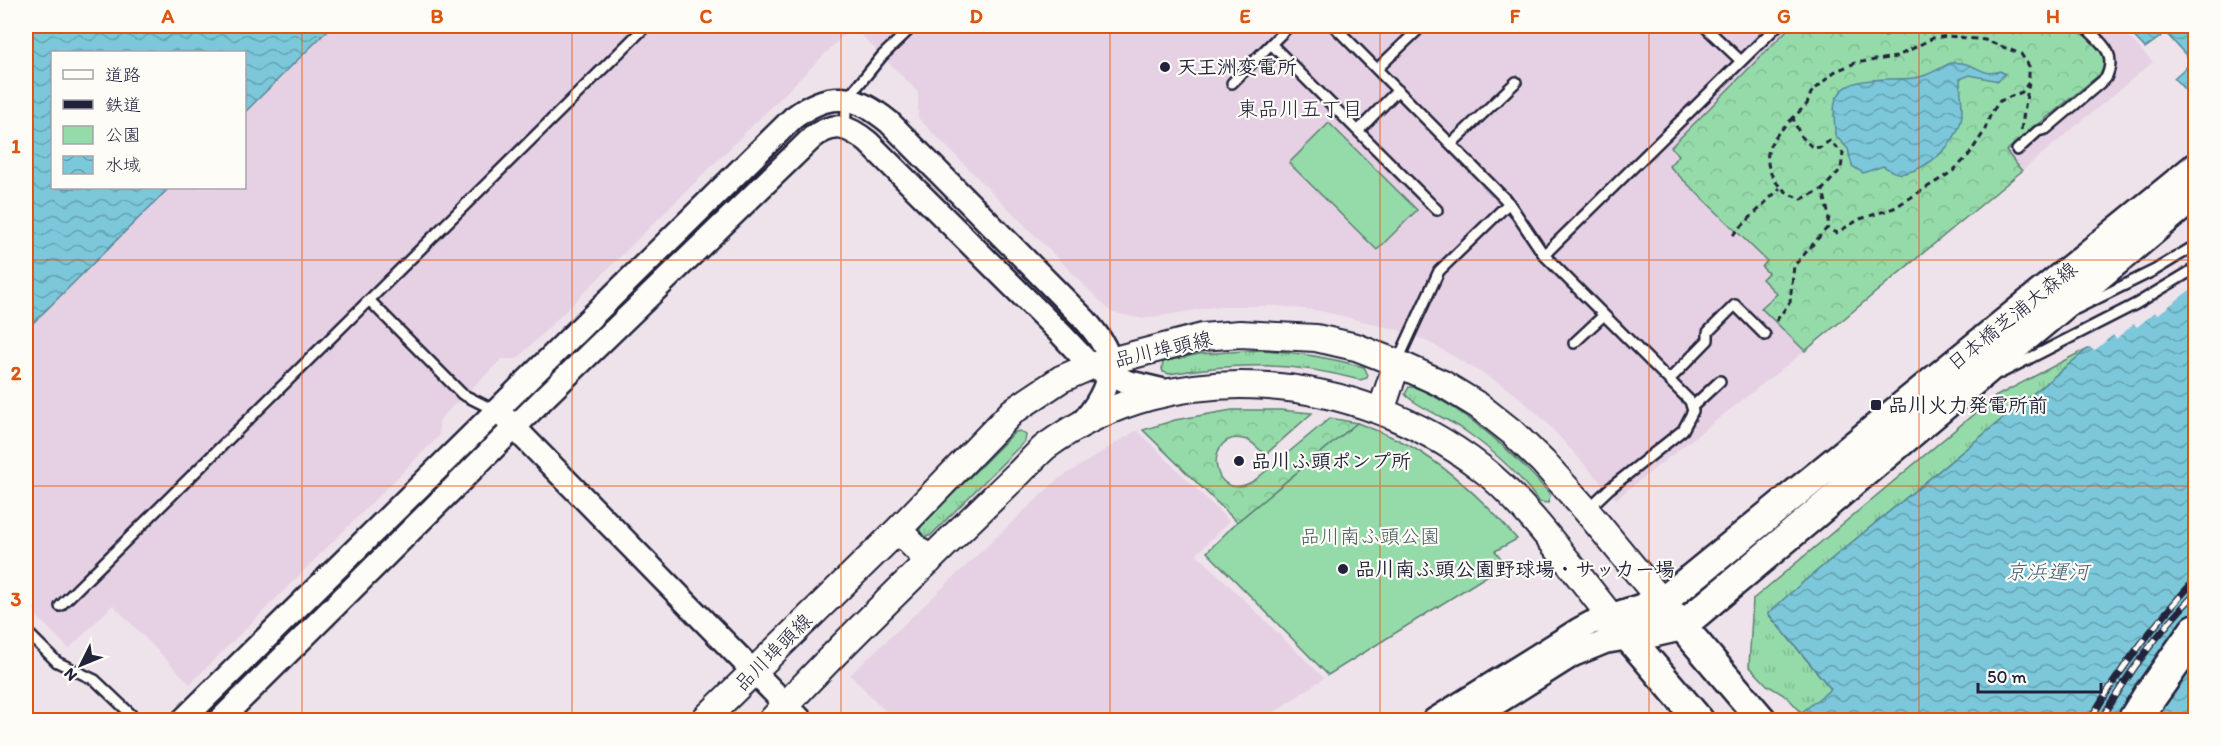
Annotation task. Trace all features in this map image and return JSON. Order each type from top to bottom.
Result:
[{"type":"highway","points":[[2135,720],[2196,631]]},
{"type":"highway","points":[[2159,720],[2177,691],[2196,667]]},
{"type":"main road","name":"日本橋芝浦大森線","points":[[1620,628],[1662,602],[2196,167]]},
{"type":"main road","name":"日本橋芝浦大森線","points":[[1620,628],[1682,626],[2196,194]]},
{"type":"main road","name":"品川埠頭線","points":[[704,720],[898,530],[1012,411],[1061,380],[1202,337],[1240,334],[1316,338],[1356,347],[1443,384],[1479,405],[1543,462],[1662,602]]},
{"type":"main road","points":[[1381,411],[1397,363]]},
{"type":"main road","points":[[786,715],[819,669],[1044,448],[1094,418],[1142,399],[1170,392],[1243,384],[1278,386],[1322,393],[1381,411],[1416,426],[1481,468],[1515,500],[1699,720]]},
{"type":"main road","points":[[898,530],[928,561]]},
{"type":"main road","points":[[1662,602],[1762,720]]},
{"type":"street","points":[[183,720],[793,118],[806,108],[820,102],[839,98],[857,100],[873,109],[894,127],[1086,321],[1099,337],[1103,367],[1098,401],[1087,418],[1070,432]]},
{"type":"street","points":[[220,720],[514,428],[821,131],[833,127],[845,128],[856,133],[874,147],[1061,334],[1103,367],[1128,382],[1170,392]]},
{"type":"street","points":[[497,411],[753,672],[786,715]]},
{"type":"street","points":[[1434,720],[1591,623],[1620,628]]},
{"type":"street","points":[[1470,720],[1573,656],[1605,642],[1620,628]]},
{"type":"lane","points":[[60,606],[646,26]]},
{"type":"lane","points":[[845,128],[847,99],[882,56],[913,26]]},
{"type":"lane","points":[[1232,83],[1289,26]]},
{"type":"lane","points":[[1334,26],[1509,203],[1544,255],[1690,402],[1693,411],[1683,430],[1586,510]]},
{"type":"lane","points":[[1377,69],[1422,26]]},
{"type":"lane","points":[[1704,26],[1741,61]]},
{"type":"lane","points":[[1544,255],[1777,26]]},
{"type":"lane","points":[[2017,150],[2038,131],[2046,129],[2106,78],[2111,59],[2107,50],[2084,26]]},
{"type":"lane","points":[[1271,44],[1437,210]]},
{"type":"lane","points":[[1451,144],[1516,81]]},
{"type":"lane","points":[[1358,131],[1398,90]]},
{"type":"lane","points":[[1397,363],[1439,271],[1509,203]]},
{"type":"lane","points":[[2036,328],[2140,278],[2196,245]]},
{"type":"lane","points":[[1949,401],[2136,304],[2196,268]]},
{"type":"lane","points":[[369,300],[462,394],[497,411]]},
{"type":"lane","points":[[1668,380],[1708,340],[1708,333],[1735,305],[1765,335]]},
{"type":"lane","points":[[1575,343],[1604,315]]},
{"type":"lane","points":[[1692,407],[1720,381]]},
{"type":"lane","points":[[26,631],[57,662],[95,680],[137,720]]},
{"type":"path","points":[[1793,118],[1800,135],[1813,148],[1821,147],[1829,141],[1843,153],[1841,169],[1823,189],[1802,199],[1791,197],[1780,188],[1768,163],[1768,152],[1774,140],[1793,118],[1808,104],[1811,93],[1833,72],[1855,63],[1896,57],[1934,38],[1948,36],[1985,40],[2021,54],[2029,66],[2029,82],[2017,150]]},
{"type":"path","points":[[1827,228],[1836,233],[1860,219],[1894,208],[1953,171],[1968,156],[2000,101],[2022,92],[2029,82]]},
{"type":"path","points":[[1733,235],[1780,188]]},
{"type":"path","points":[[1776,321],[1790,302],[1794,266],[1827,228],[1829,217],[1823,189]]},
{"type":"shaded area","points":[[332,26],[851,26],[517,359],[502,359],[442,417],[439,422],[439,436],[190,684],[113,605],[69,649],[26,606],[26,330],[168,189],[246,189],[246,111]]},
{"type":"shaded area","points":[[852,26],[2118,26],[2153,62],[1805,351],[1616,499],[1544,420],[1519,397],[1425,340],[1397,330],[1321,311],[1276,306],[1220,306],[1142,319],[1111,312],[918,118],[918,92]]},
{"type":"shaded area","points":[[1137,430],[1229,521],[1197,554],[1324,678],[1263,720],[890,720],[892,718],[850,675],[1057,480]]},
{"type":"green space","points":[[1791,26],[1873,26],[1885,37],[1897,26],[2077,26],[2099,48],[2105,61],[2104,68],[2099,75],[2006,151],[2022,171],[1805,351],[1761,308],[1777,294],[1762,279],[1768,273],[1762,267],[1767,261],[1669,166],[1679,155],[1671,147]]},
{"type":"green space","points":[[1329,123],[1417,210],[1377,250],[1289,163]]},
{"type":"green space","points":[[2090,347],[1801,584],[1768,614],[1831,689],[1802,713],[1787,697],[1767,685],[1749,666],[1753,599],[1993,398]]},
{"type":"green space","points":[[1261,350],[1326,358],[1364,367],[1368,375],[1367,378],[1360,380],[1312,370],[1265,366],[1218,367],[1169,374],[1163,372],[1162,369],[1163,362],[1199,354]]},
{"type":"green space","points":[[1409,387],[1422,390],[1451,406],[1482,428],[1523,465],[1549,493],[1548,503],[1539,502],[1513,471],[1472,436],[1408,398],[1405,394]]},
{"type":"green space","points":[[1232,410],[1312,413],[1266,454],[1247,440],[1232,439],[1223,444],[1217,454],[1220,477],[1228,484],[1239,486],[1255,480],[1330,418],[1357,423],[1237,522],[1143,430],[1175,420]]},
{"type":"green space","name":"品川南ふ頭公園野球場・サッカー場","points":[[1357,423],[1405,443],[1427,456],[1455,477],[1494,513],[1517,539],[1495,551],[1506,564],[1328,675],[1207,552],[1237,522]]},
{"type":"green space","points":[[1020,431],[1026,435],[1025,441],[930,536],[923,537],[919,534],[921,526],[1015,432]]},
{"type":"water","points":[[26,26],[332,26],[246,111],[246,51],[51,51],[51,189],[168,189],[26,330]]},
{"type":"water","points":[[2124,26],[2195,26],[2195,101],[2174,78],[2192,62],[2166,33],[2145,48]]},
{"type":"water","points":[[1950,63],[1964,63],[1987,72],[2000,71],[2005,74],[1998,81],[1970,75],[1960,79],[1962,111],[1958,130],[1947,147],[1932,161],[1902,173],[1893,172],[1883,166],[1863,173],[1852,166],[1848,149],[1835,135],[1834,106],[1841,92],[1849,85],[1860,82],[1920,77]]},
{"type":"water","name":"京浜運河","points":[[2195,261],[2195,720],[1792,720],[1831,689],[1768,613]]},
{"type":"pier","points":[[2196,258],[2194,293],[2190,290],[2157,315],[2155,312],[2137,327],[2134,324],[2116,339],[2113,335],[2094,351],[2090,347],[2077,354]]},
{"type":"railway","points":[[2090,720],[2138,647],[2196,579]]},
{"type":"railway","points":[[2101,720],[2144,654],[2196,593]]},
{"type":"place","name":"天王洲変電所","points":[[1165,67]]},
{"type":"place","name":"品川火力発電所前","points":[[1876,405]]},
{"type":"place","name":"品川ふ頭ポンプ所","points":[[1239,461]]},
{"type":"place","name":"品川南ふ頭公園野球場・サッカー場","points":[[1343,569]]},
{"type":"district","name":"東品川五丁目","points":[[1300,109]]},
{"type":"park label","name":"品川南ふ頭公園","points":[[1370,536]]}]
